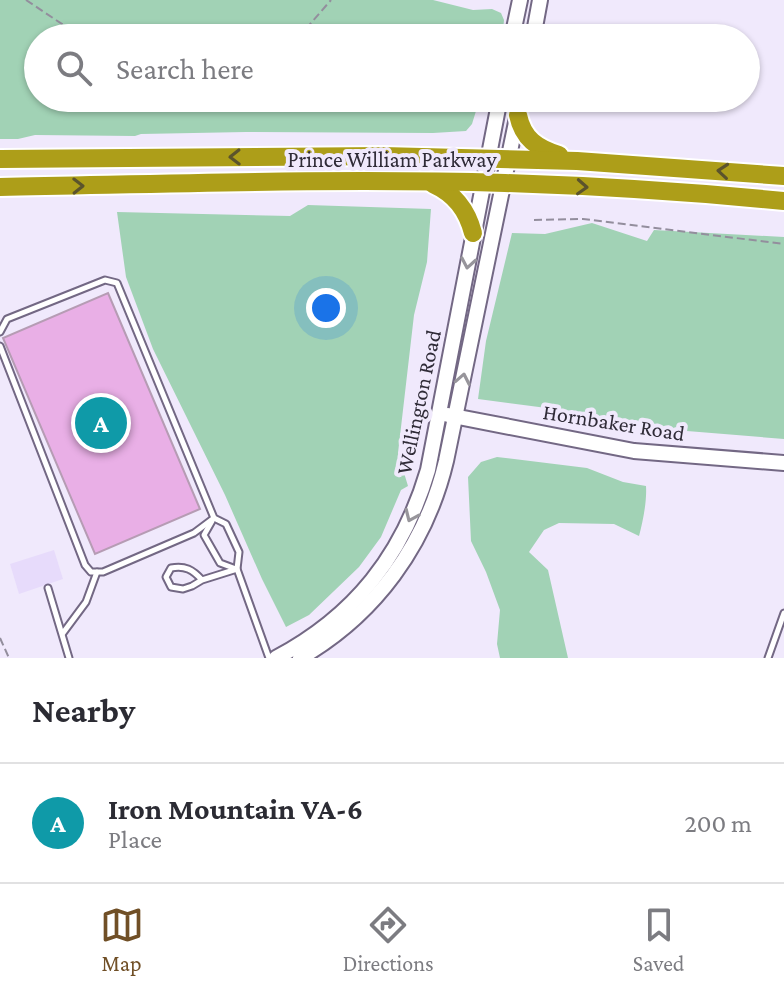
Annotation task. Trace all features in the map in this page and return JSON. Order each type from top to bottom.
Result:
[{"type":"highway","points":[[521,112],[524,133],[537,147],[577,161]]},
{"type":"highway","name":"Prince William Parkway","points":[[0,159],[487,158],[577,161],[784,176]]},
{"type":"highway","points":[[427,182],[442,188],[459,202],[473,233]]},
{"type":"highway","name":"Prince William Parkway","points":[[0,187],[504,183],[784,201]]},
{"type":"main road","points":[[515,24],[519,0],[540,2],[536,24]]},
{"type":"main road","name":"Wellington Road","points":[[276,658],[312,637],[361,594],[389,559],[421,493],[497,112]]},
{"type":"main road","name":"Wellington Road","points":[[300,658],[349,624],[379,594],[420,533],[434,502],[443,475],[519,112]]},
{"type":"main road","name":"Hornbaker Road","points":[[439,414],[634,451],[784,463]]},
{"type":"lane","points":[[0,332],[7,319],[105,280],[117,283],[214,518],[226,524],[239,552],[237,569],[269,658]]},
{"type":"lane","points":[[0,346],[85,565],[91,572],[103,572],[194,533],[214,518]]},
{"type":"lane","points":[[214,518],[204,535],[220,563],[237,569]]},
{"type":"lane","points":[[202,580],[194,571],[181,566],[171,568],[166,577],[171,587],[183,589],[237,569]]},
{"type":"lane","points":[[63,633],[86,602],[97,572]]},
{"type":"lane","points":[[48,588],[69,658]]},
{"type":"lane","points":[[768,658],[784,613]]},
{"type":"path","points":[[26,0],[62,24]]},
{"type":"path","points":[[310,24],[331,0]]},
{"type":"path","points":[[534,220],[583,219],[784,244]]},
{"type":"path","points":[[0,638],[9,658]]},
{"type":"shaded area","points":[[54,550],[63,579],[19,594],[10,564]]},
{"type":"green space","points":[[0,0],[433,0],[473,10],[492,9],[501,13],[504,20],[504,24],[24,24],[24,112],[476,112],[466,131],[433,133],[246,132],[135,136],[35,135],[0,139]]},
{"type":"green space","points":[[308,205],[431,209],[427,262],[414,315],[398,453],[408,486],[401,490],[381,537],[359,567],[309,615],[286,627],[153,349],[126,277],[117,212],[290,216]]},
{"type":"green space","points":[[592,223],[647,241],[654,230],[784,237],[784,439],[613,425],[562,410],[478,399],[486,341],[512,233],[545,234]]},
{"type":"green space","points":[[497,457],[587,468],[623,482],[646,486],[639,536],[614,524],[559,523],[544,530],[529,552],[548,570],[568,658],[500,658],[497,644],[500,610],[471,541],[468,477],[481,462]]},
{"type":"building","points":[[108,293],[200,509],[95,554],[3,338]]},
{"type":"place","name":"Iron Mountain VA-6","points":[[101,423]]}]
